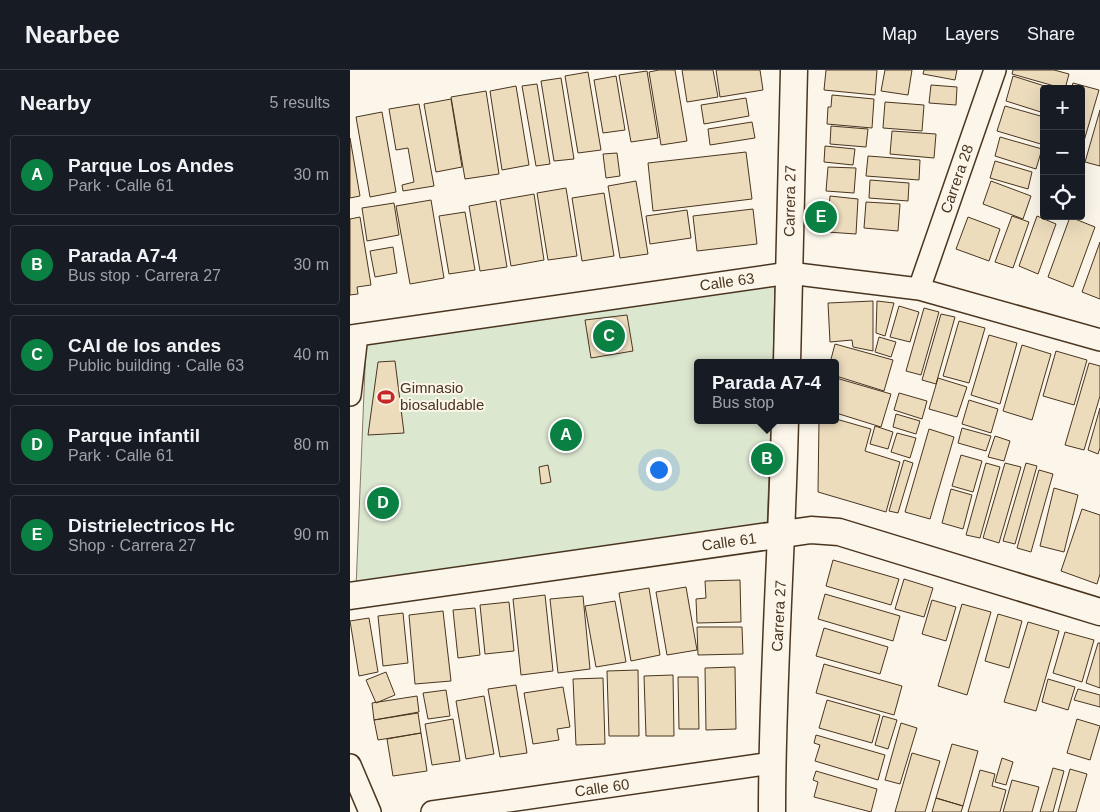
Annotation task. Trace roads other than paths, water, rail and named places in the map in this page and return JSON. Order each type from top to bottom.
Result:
[{"type":"street","name":"Carrera 27","points":[[786,359],[794,70]]},
{"type":"street","name":"Carrera 28","points":[[919,289],[995,70]]},
{"type":"street","name":"Calle 63","points":[[354,336],[788,273],[919,289],[1100,340]]},
{"type":"street","points":[[350,395],[354,336]]},
{"type":"street","name":"Carrera 27","points":[[772,812],[772,763],[783,535],[785,424]]},
{"type":"street","name":"Calle 61","points":[[350,596],[811,530],[838,532],[1100,612]]},
{"type":"street","name":"Calle 60","points":[[432,812],[772,763]]},
{"type":"street","points":[[350,765],[370,812]]},
{"type":"place","name":"Distrielectricos Hc","points":[[821,217]]},
{"type":"place","name":"CAI de los andes","points":[[609,336]]},
{"type":"place","name":"Gimnasio biosaludable","points":[[386,397]]},
{"type":"place","name":"Parque Los Andes","points":[[566,435]]},
{"type":"place","name":"Parada A7-4","points":[[767,459]]},
{"type":"place","name":"Parque infantil","points":[[383,503]]}]
